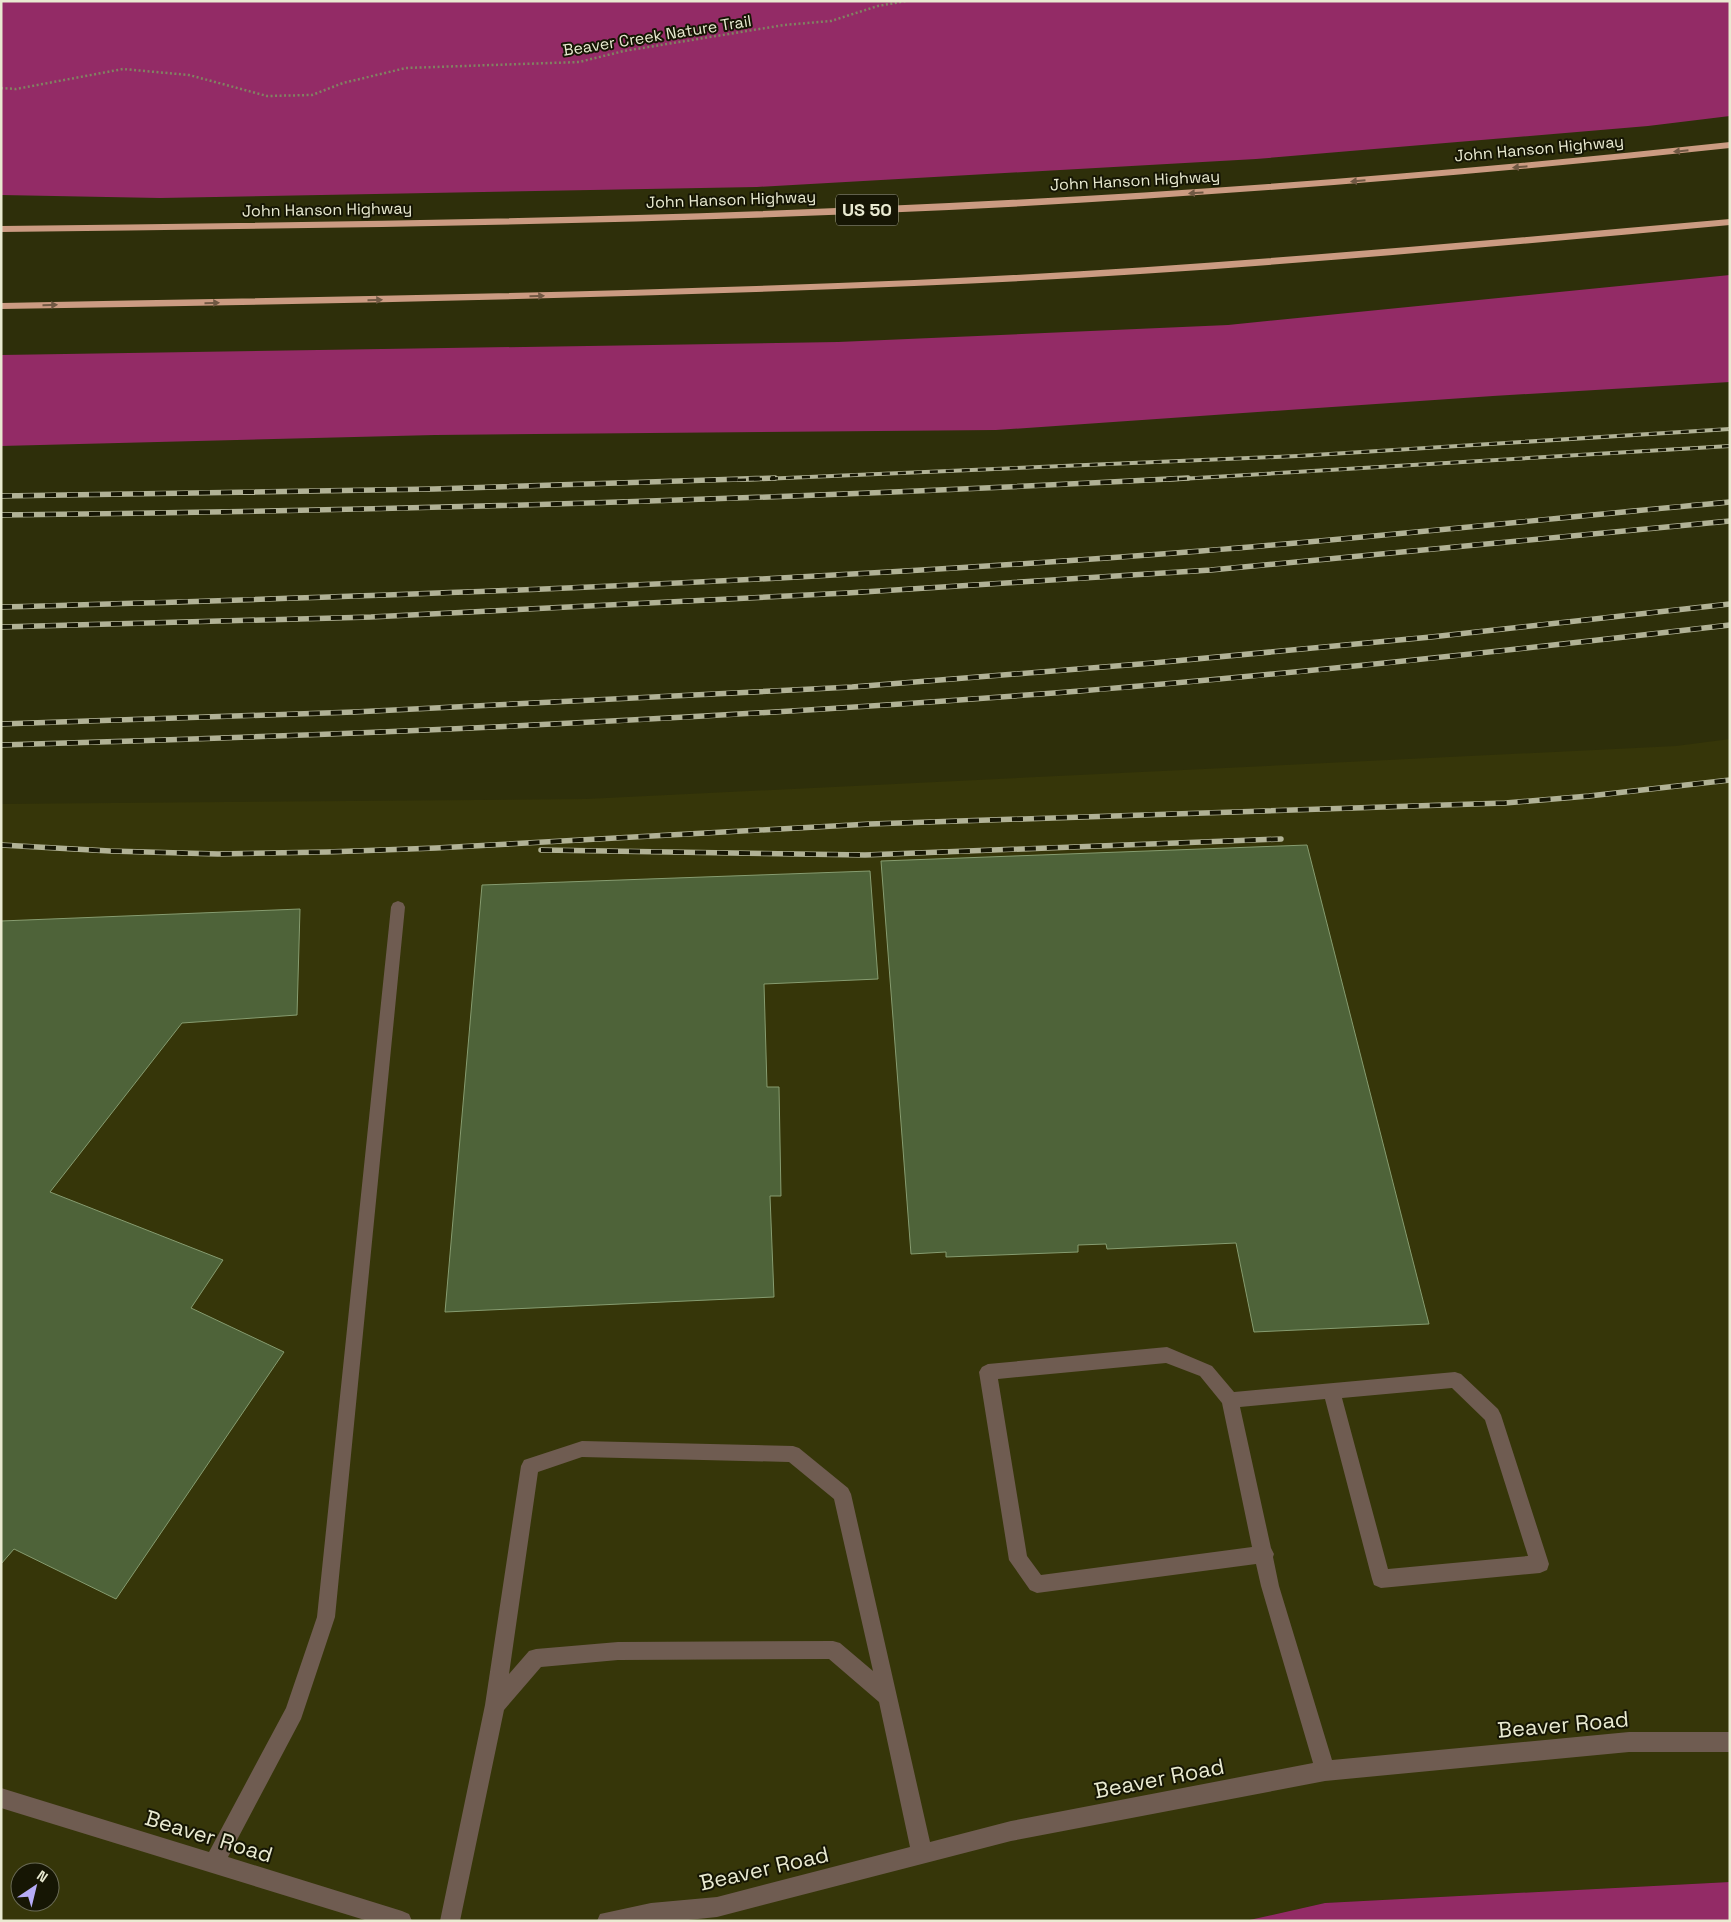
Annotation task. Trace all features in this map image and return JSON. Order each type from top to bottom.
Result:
[{"type":"highway","name":"John Hanson Highway","points":[[1,229],[253,227],[686,217],[978,205],[1254,189],[1519,167],[1730,145]]},
{"type":"highway","points":[[1,306],[446,299],[916,283],[1342,257],[1730,222]]},
{"type":"street","points":[[214,1864],[294,1712],[326,1618],[398,907]]},
{"type":"street","points":[[1265,1554],[1037,1584],[1018,1560],[988,1372],[1167,1355],[1206,1371],[1230,1400],[1265,1554],[1270,1586],[1325,1771]]},
{"type":"street","points":[[1230,1400],[1331,1390],[1456,1380],[1492,1415],[1540,1564],[1381,1579],[1331,1390]]},
{"type":"street","points":[[450,1921],[494,1705],[530,1466],[582,1449],[792,1454],[842,1494],[922,1854]]},
{"type":"street","points":[[494,1705],[536,1658],[618,1651],[833,1650],[888,1697]]},
{"type":"street","name":"Beaver Road","points":[[608,1921],[651,1913],[717,1907],[1011,1831],[1325,1771],[1629,1742],[1730,1742]]},
{"type":"street","name":"Beaver Road","points":[[1,1798],[402,1921]]},
{"type":"path","name":"Beaver Creek Nature Trail","points":[[1,88],[16,89],[123,69],[189,75],[267,96],[312,95],[343,83],[406,68],[579,62],[624,51],[784,25],[831,21],[878,6],[906,1]]},
{"type":"shaded area","points":[[1,1],[1730,1],[1730,116],[1648,126],[1256,159],[757,187],[160,198],[1,195]]},
{"type":"shaded area","points":[[1730,275],[1730,382],[996,430],[435,435],[1,446],[1,355],[838,342],[1228,325]]},
{"type":"shaded area","points":[[1730,739],[1730,1882],[1325,1903],[1245,1921],[1,1921],[1,804],[586,799],[1676,746]]},
{"type":"shaded area","points":[[1730,1882],[1730,1921],[1245,1921],[1325,1903]]},
{"type":"building","points":[[1307,845],[1429,1324],[1254,1332],[1236,1243],[1107,1249],[1106,1244],[1078,1245],[1078,1252],[946,1257],[946,1252],[911,1254],[881,861]]},
{"type":"building","points":[[870,871],[878,979],[764,984],[767,1087],[779,1087],[781,1196],[770,1196],[774,1297],[445,1312],[482,885]]},
{"type":"building","points":[[300,909],[297,1015],[182,1023],[50,1192],[223,1260],[191,1308],[284,1352],[116,1599],[14,1549],[1,1564],[1,921]]},
{"type":"railway","points":[[738,480],[1298,456],[1730,429]]},
{"type":"railway","points":[[1163,480],[1730,446]]},
{"type":"railway","points":[[1,496],[434,489],[775,478]]},
{"type":"railway","points":[[1,515],[594,503],[1188,478]]},
{"type":"railway","points":[[1,607],[451,593],[1051,562],[1267,546],[1730,502]]},
{"type":"railway","points":[[1,627],[371,617],[847,593],[1211,570],[1730,521]]},
{"type":"railway","points":[[1,724],[354,712],[852,687],[1153,663],[1431,637],[1730,604]]},
{"type":"railway","points":[[1,745],[541,725],[945,701],[1324,669],[1730,625]]},
{"type":"railway","points":[[1,845],[218,854],[436,848],[870,824],[1505,803],[1589,796],[1730,780]]},
{"type":"railway","points":[[541,850],[865,855],[1281,839]]}]
